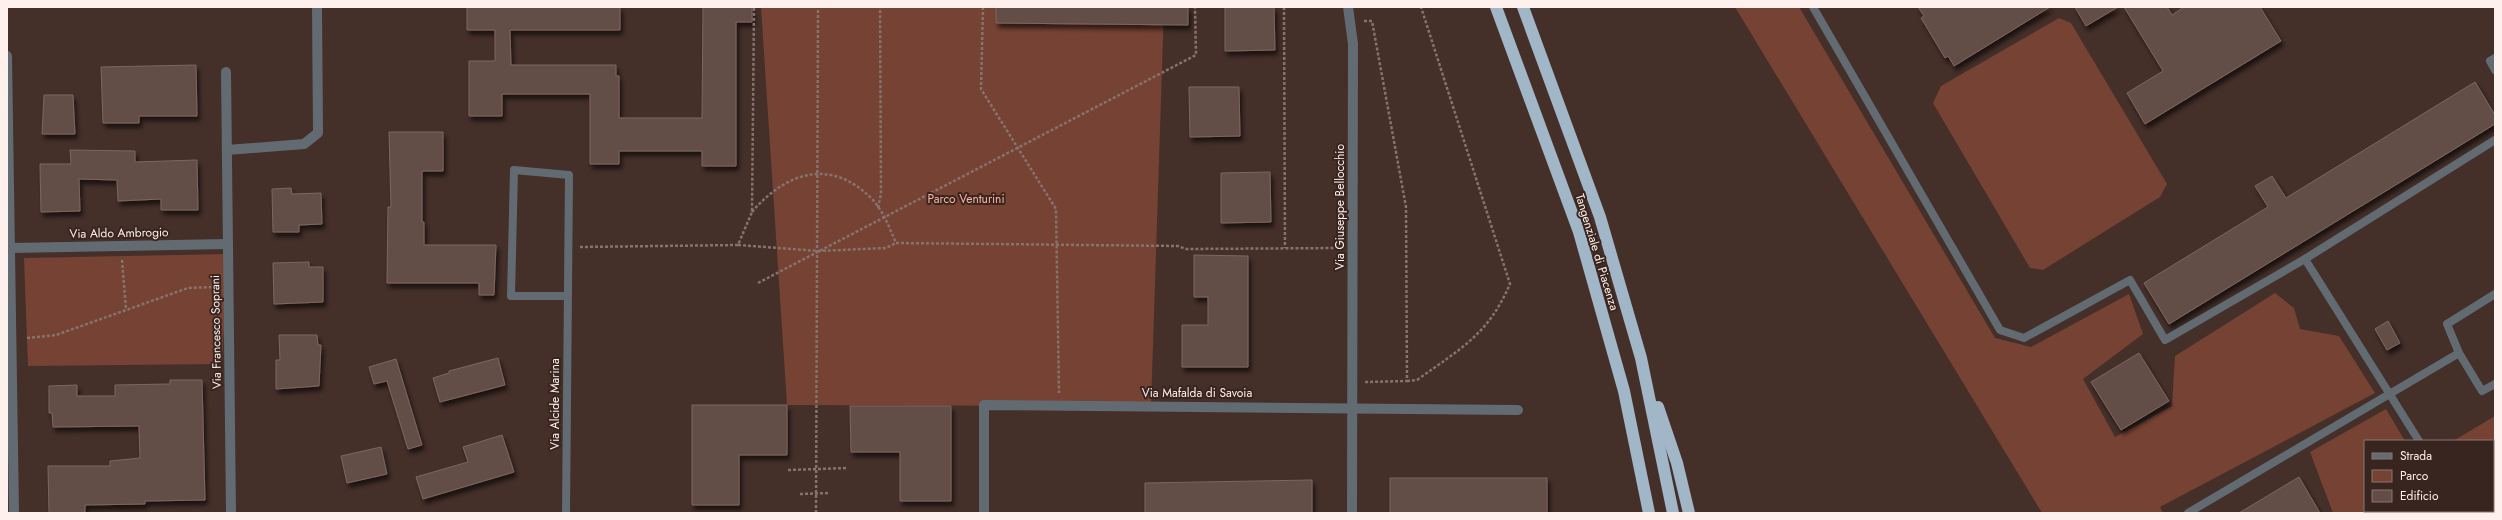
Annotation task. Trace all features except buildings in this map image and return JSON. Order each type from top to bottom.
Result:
[{"type":"highway","name":"Tangenziale di Piacenza","points":[[1496,7],[1579,232],[1624,391],[1649,513]]},
{"type":"highway","name":"Tangenziale di Piacenza","points":[[1523,7],[1600,217],[1641,358],[1673,513]]},
{"type":"highway","points":[[1641,358],[1677,462],[1689,513]]},
{"type":"street","points":[[227,150],[304,144],[318,133],[317,7]]},
{"type":"street","name":"Via Giuseppe Bellocchio","points":[[1348,7],[1353,44],[1352,513]]},
{"type":"street","points":[[7,56],[11,248],[9,294],[14,513]]},
{"type":"street","name":"Via Francesco Soprani","points":[[226,72],[231,513]]},
{"type":"street","name":"Via Aldo Ambrogio","points":[[11,248],[228,244]]},
{"type":"street","name":"Via Mafalda di Savoia","points":[[984,513],[984,404],[1518,410]]},
{"type":"lane","points":[[1813,7],[2000,330],[2024,338],[2130,280],[2165,340],[2305,259],[2495,140]]},
{"type":"lane","points":[[2495,58],[2490,61],[2495,70]]},
{"type":"lane","name":"Via Alcide Marina","points":[[566,513],[568,296],[568,248],[569,175],[514,170],[511,296],[568,296]]},
{"type":"lane","points":[[2305,259],[2418,440]]},
{"type":"lane","points":[[2495,294],[2447,324],[2459,353],[2482,391],[2495,384]]},
{"type":"lane","points":[[2188,513],[2459,353]]},
{"type":"path","points":[[752,212],[754,7]]},
{"type":"path","points":[[816,513],[818,7]]},
{"type":"path","points":[[878,208],[881,194],[880,7]]},
{"type":"path","points":[[982,7],[981,89],[1056,209],[1059,405]]},
{"type":"path","points":[[758,282],[1196,55],[1195,7]]},
{"type":"path","points":[[1284,7],[1285,248]]},
{"type":"path","points":[[1353,382],[1417,380],[1471,341],[1487,326],[1500,307],[1510,284],[1421,7]]},
{"type":"path","points":[[1350,22],[1372,21],[1406,207],[1407,381]]},
{"type":"path","points":[[738,245],[752,212],[764,198],[781,184],[807,174],[829,175],[849,181],[871,198],[885,217],[896,243]]},
{"type":"path","points":[[568,248],[738,245],[818,251],[886,248],[896,243],[1178,246],[1186,249],[1353,248]]},
{"type":"path","points":[[122,260],[126,310]]},
{"type":"path","points":[[27,338],[56,335],[188,288],[218,287]]},
{"type":"path","points":[[788,470],[847,468]]},
{"type":"path","points":[[800,494],[830,493]]},
{"type":"green space","name":"Parco Venturini","points":[[761,7],[1164,7],[1151,406],[787,405]]},
{"type":"green space","points":[[1735,7],[1799,7],[1995,338],[2031,347],[2129,294],[2143,334],[2083,379],[2115,437],[2172,406],[2175,356],[2275,293],[2294,308],[2300,329],[2339,336],[2375,393],[2160,507],[2163,513],[2042,513]]},
{"type":"green space","points":[[2059,18],[2071,23],[2167,184],[2160,197],[2043,270],[2030,268],[1933,103],[1941,86]]},
{"type":"green space","points":[[228,254],[222,364],[28,366],[24,258]]},
{"type":"green space","points":[[2386,409],[2404,440],[2364,440],[2364,512],[2447,513],[2333,513],[2310,452]]},
{"type":"green space","points":[[2495,416],[2495,513],[2484,512],[2494,512],[2494,440],[2455,440]]}]
